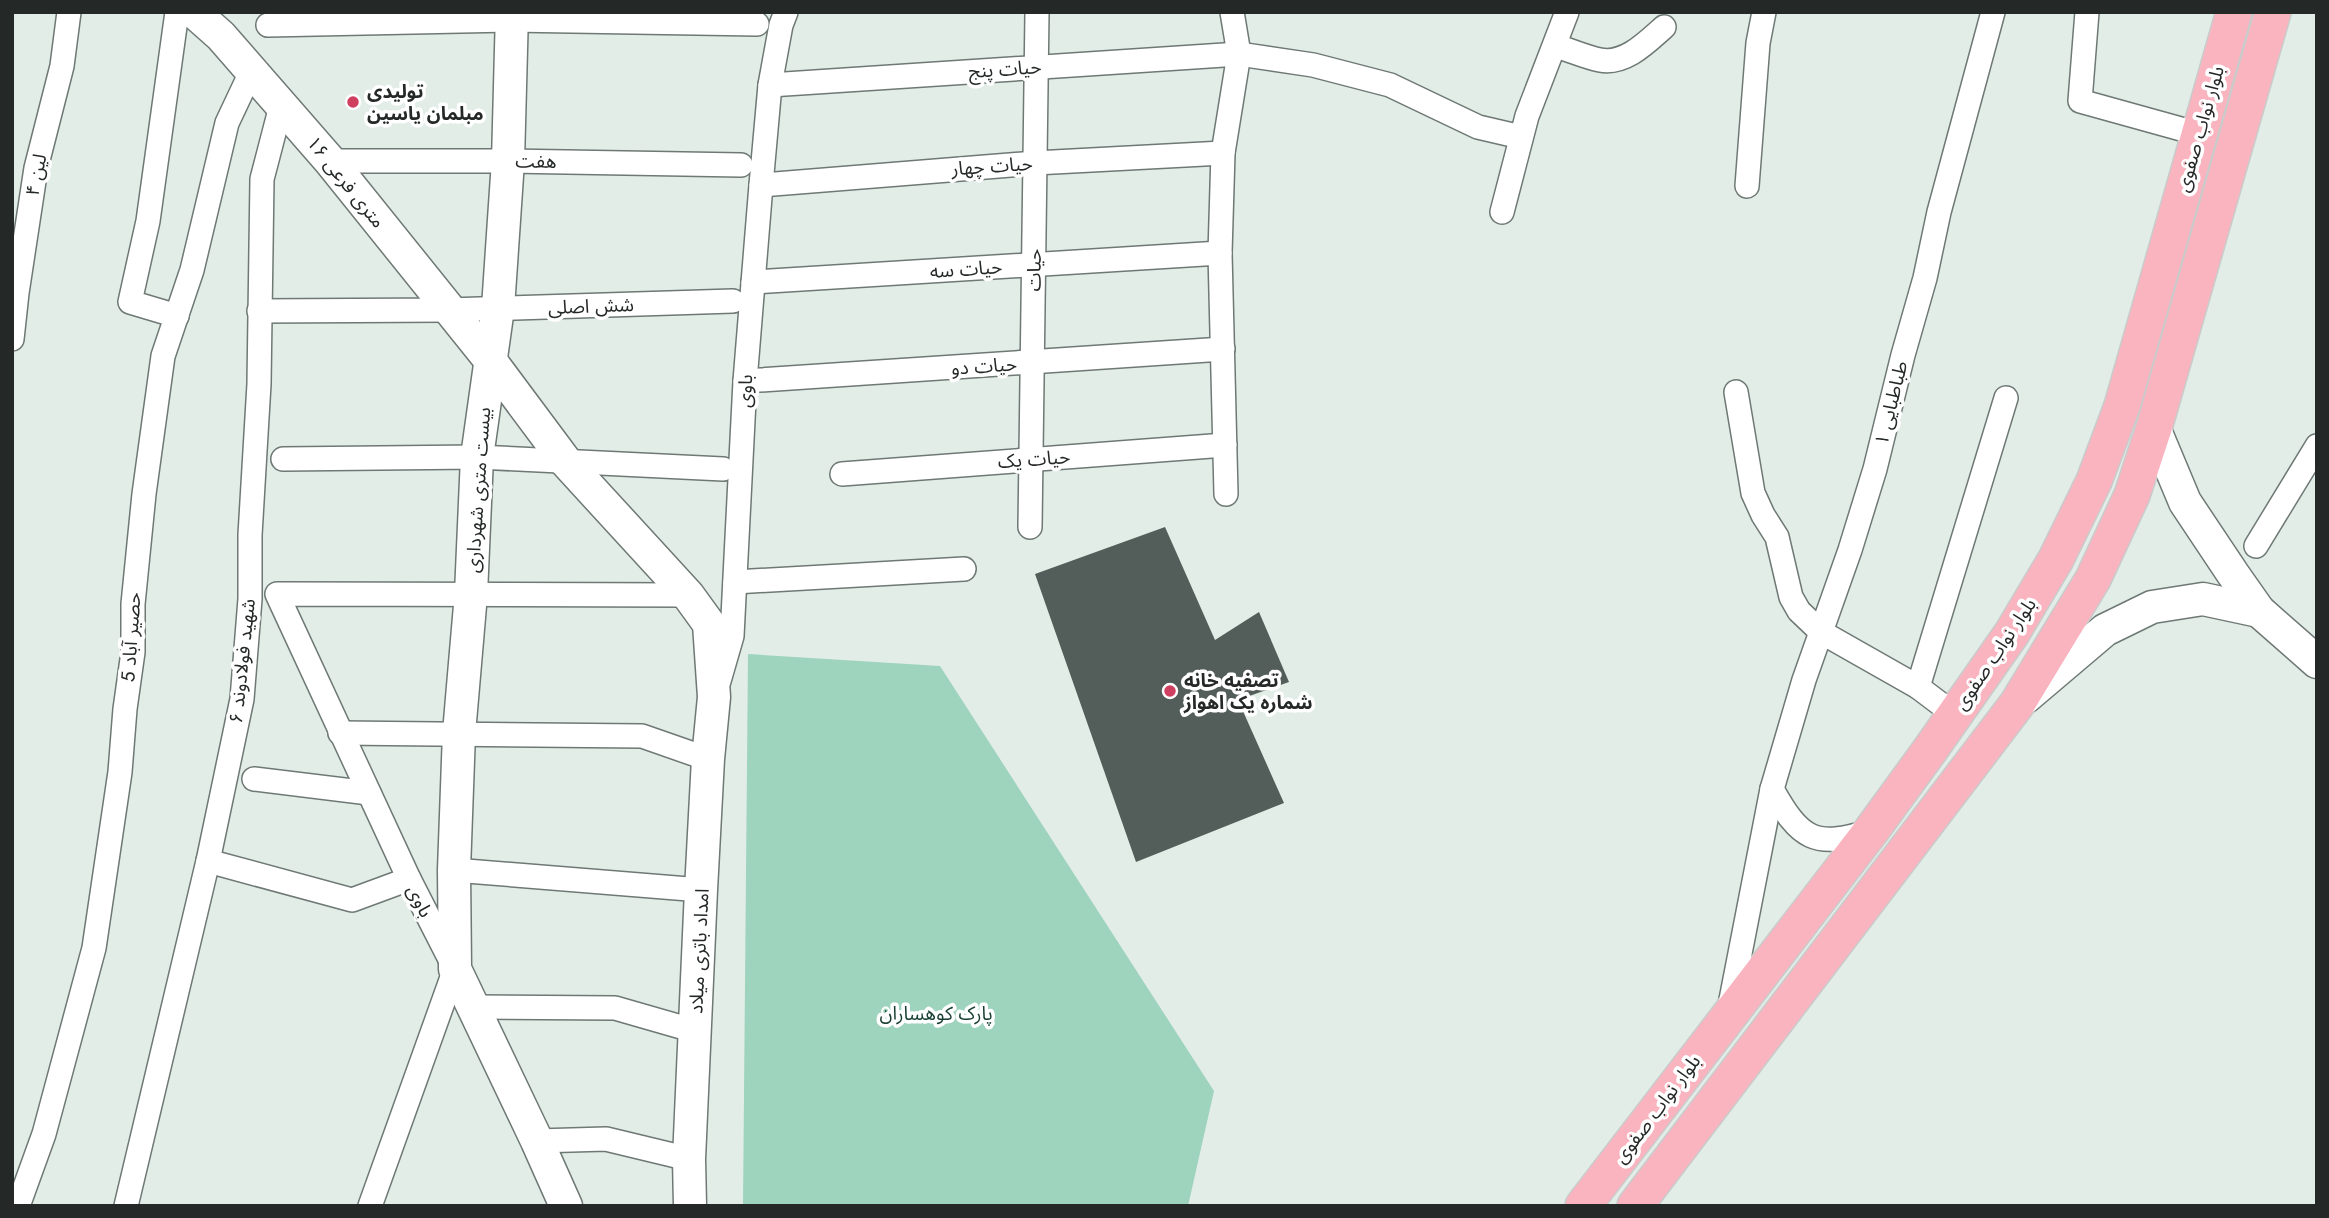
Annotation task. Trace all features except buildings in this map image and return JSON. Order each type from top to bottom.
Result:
[{"type":"main road","name":"بلوار نواب صفوی","points":[[1583,1206],[1871,831],[2012,633],[2056,559],[2094,481],[2122,406],[2234,12]]},
{"type":"main road","name":"بلوار نواب صفوی","points":[[1635,1206],[2017,704],[2093,579],[2132,495],[2154,428],[2273,12]]},
{"type":"street","name":"لین ۴","points":[[12,339],[36,168],[62,66],[69,12]]},
{"type":"street","points":[[177,12],[148,221],[131,302],[177,316]]},
{"type":"street","name":"۱۶ متری فرعی","points":[[194,12],[222,36],[330,161],[490,360],[566,462],[688,594],[709,624],[714,697]]},
{"type":"street","name":"باوی","points":[[714,697],[732,636],[745,381],[761,184],[770,85],[781,25],[786,12]]},
{"type":"street","name":"حیات","points":[[1030,527],[1037,12]]},
{"type":"street","points":[[1226,494],[1220,253],[1223,153],[1239,54],[1232,12]]},
{"type":"street","points":[[1502,212],[1521,137],[1567,12]]},
{"type":"street","points":[[1747,186],[1757,54],[1764,12]]},
{"type":"street","name":"طباطبایی ۱","points":[[1728,1016],[1772,789],[1875,469],[1993,12]]},
{"type":"street","points":[[2087,12],[2080,101],[2199,134]]},
{"type":"street","points":[[268,25],[511,16],[757,24]]},
{"type":"street","name":"بیست متری شهرداری","points":[[455,969],[454,870],[459,733],[471,594],[477,457],[498,309],[508,161],[511,16]]},
{"type":"street","points":[[1556,46],[1602,61],[1615,60],[1637,50],[1664,27]]},
{"type":"street","name":"حیات پنج","points":[[770,85],[1239,54],[1313,65],[1390,85],[1478,127],[1521,137]]},
{"type":"street","name":"حصیر آباد 5","points":[[18,1206],[47,1123],[94,948],[120,772],[133,652],[134,604],[144,494],[163,356],[192,270],[227,123],[252,70]]},
{"type":"street","name":"شهید فولادوند ۶","points":[[126,1206],[208,861],[242,699],[250,599],[250,535],[259,384],[262,179],[281,106]]},
{"type":"street","name":"حیات چهار","points":[[761,184],[1035,163],[1223,153]]},
{"type":"street","name":"هفت","points":[[330,161],[508,161],[741,166]]},
{"type":"street","name":"حیات سه","points":[[753,282],[1220,253]]},
{"type":"street","name":"شش اصلی","points":[[259,311],[498,309],[733,301]]},
{"type":"street","name":"حیات دو","points":[[745,381],[1223,349]]},
{"type":"street","points":[[1736,392],[1754,493],[1763,516],[1777,537],[1791,597],[1799,611],[1821,632],[1917,687],[1955,715]]},
{"type":"street","points":[[1917,687],[2006,398]]},
{"type":"street","points":[[2154,428],[2185,502],[2259,611],[2317,662]]},
{"type":"street","name":"حیات یک","points":[[842,474],[1225,445]]},
{"type":"street","points":[[2256,546],[2317,446]]},
{"type":"street","points":[[284,460],[477,457],[723,469]]},
{"type":"street","points":[[735,582],[964,569]]},
{"type":"street","name":"باوی","points":[[471,594],[277,594],[340,733],[409,879],[474,1007],[566,1206]]},
{"type":"street","points":[[471,594],[688,594]]},
{"type":"street","points":[[2017,704],[2105,630],[2152,607],[2203,598],[2259,611]]},
{"type":"street","name":"امداد باتری میلاد","points":[[690,1206],[689,1159],[701,890],[714,697]]},
{"type":"street","points":[[340,733],[642,736],[708,759]]},
{"type":"street","points":[[254,779],[369,793]]},
{"type":"street","points":[[1772,789],[1785,813],[1801,831],[1823,841],[1847,839],[1871,831]]},
{"type":"street","points":[[208,861],[352,900],[409,879]]},
{"type":"street","points":[[454,870],[701,890]]},
{"type":"street","points":[[370,1206],[455,969]]},
{"type":"street","points":[[474,1007],[615,1008],[695,1031]]},
{"type":"street","points":[[537,1141],[606,1139],[689,1159]]},
{"type":"green space","name":"پارک کوهساران","points":[[748,654],[940,666],[1214,1091],[1188,1206],[743,1206]]},
{"type":"place","name":"تولیدی مبلمان یاسین","points":[[353,102]]},
{"type":"place","name":"تصفیه خانه شماره یک اهواز","points":[[1170,691]]}]
